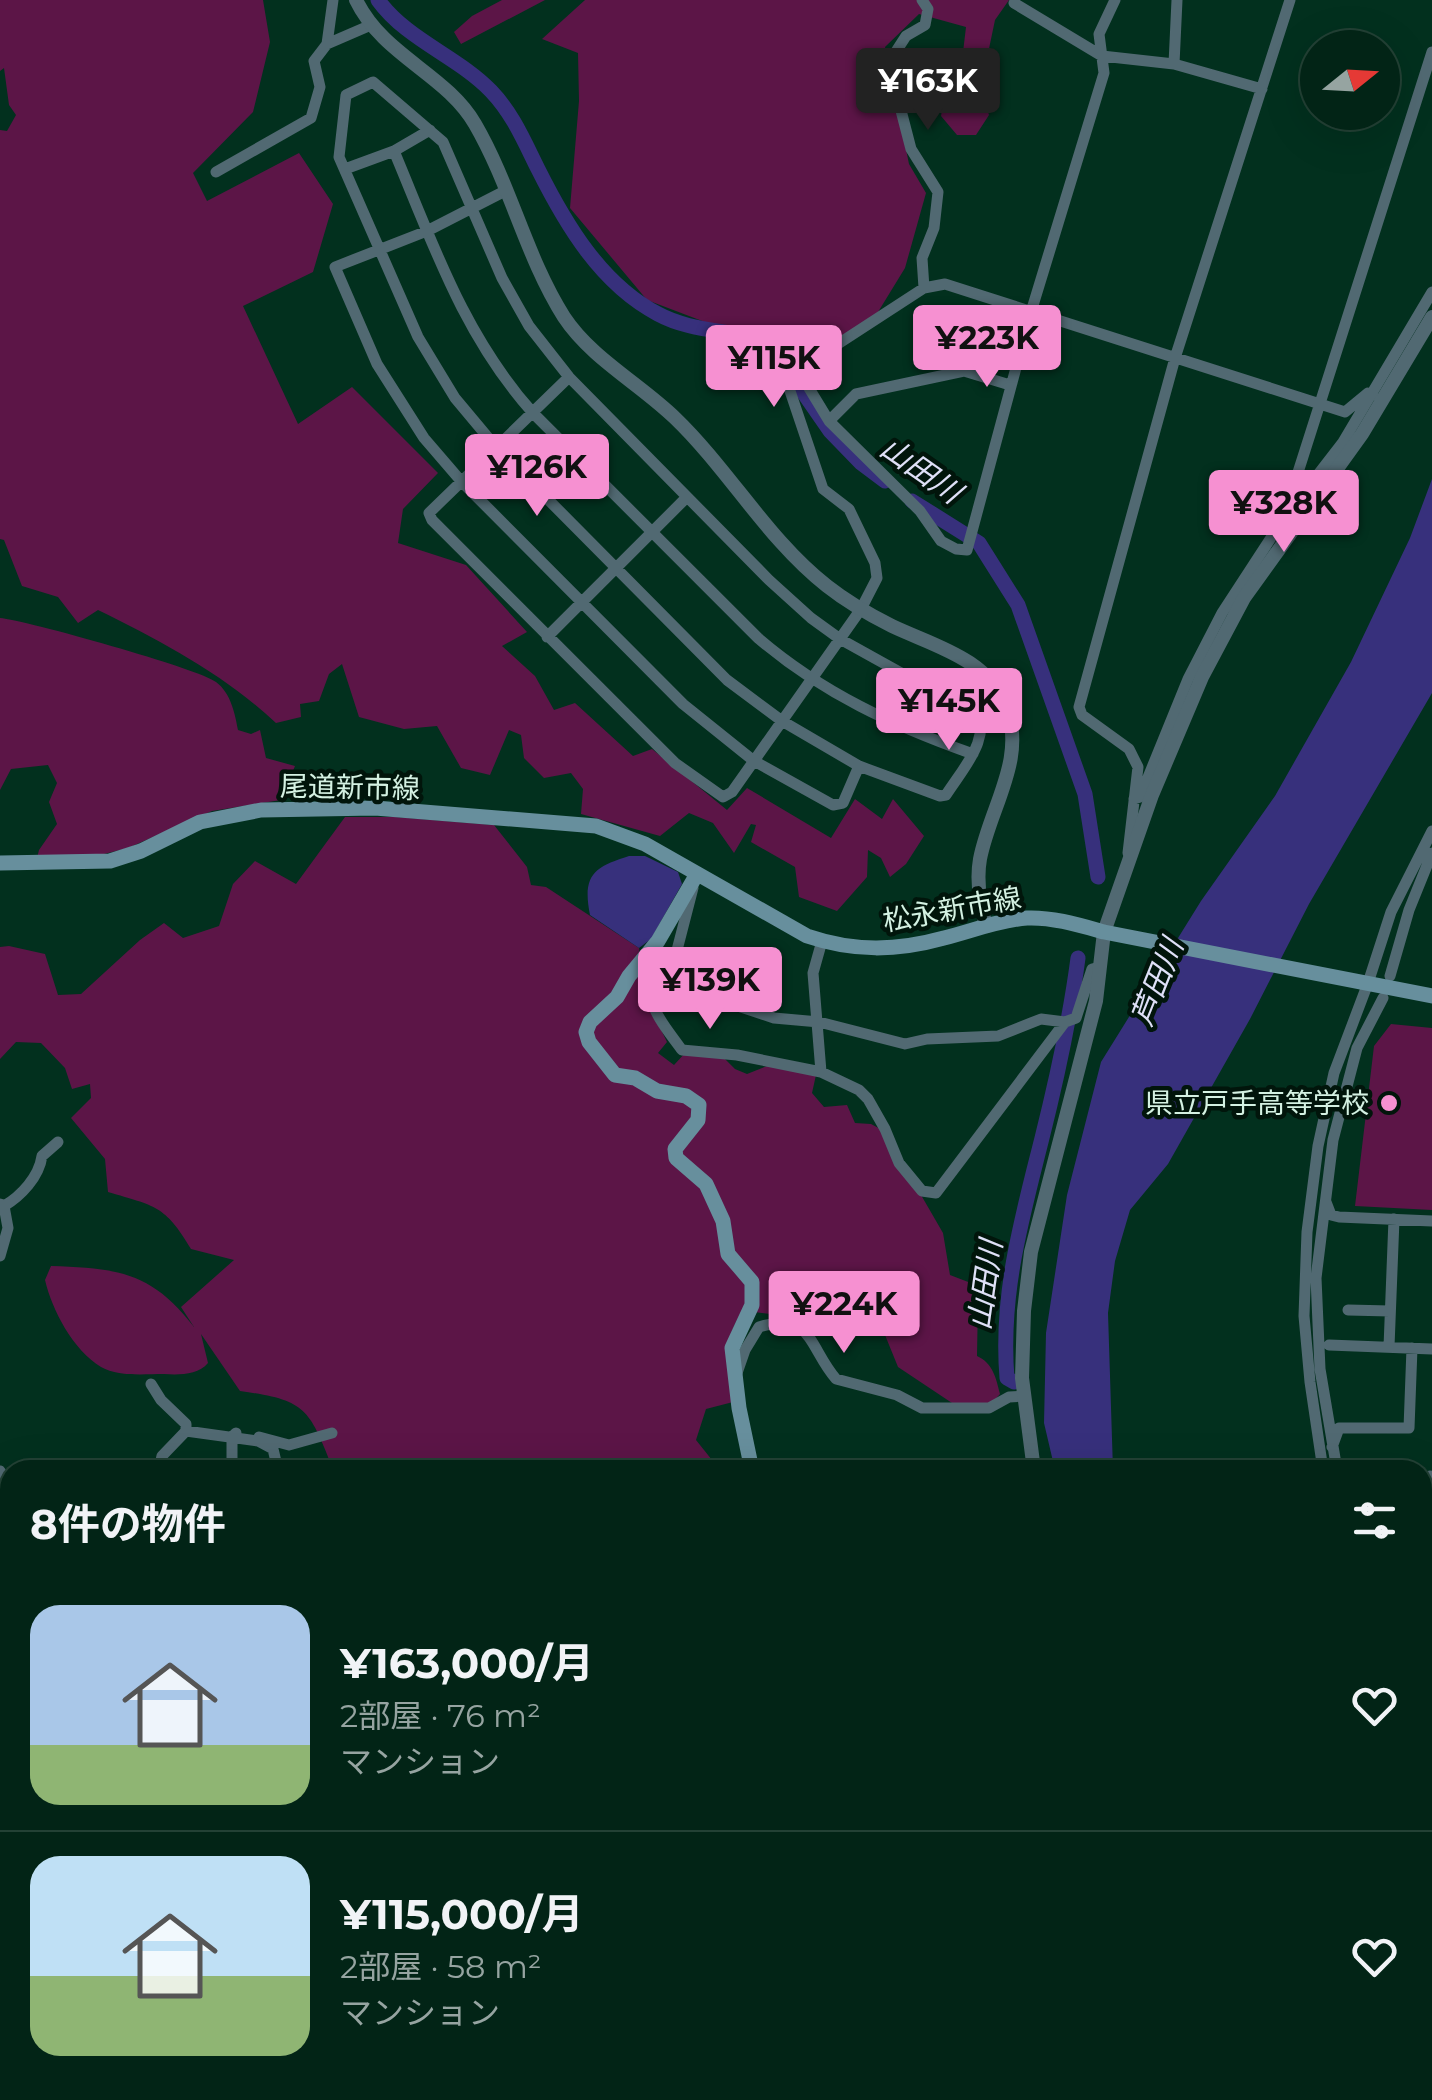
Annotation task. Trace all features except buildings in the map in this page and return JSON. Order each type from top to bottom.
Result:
[{"type":"main road","name":"尾道新市線","points":[[0,864],[110,861],[141,851],[200,822],[261,810],[375,808],[596,826],[645,844],[697,874]]},
{"type":"main road","name":"松永新市線","points":[[697,874],[807,936],[852,948],[900,948],[1031,918],[1432,996]]},
{"type":"main road","points":[[697,874],[658,940],[617,997],[590,1022],[586,1032],[589,1042],[615,1075],[635,1078],[657,1091],[686,1096],[699,1105],[698,1120],[675,1149],[682,1167],[706,1184],[723,1221],[728,1254],[752,1282],[752,1305],[732,1348],[750,1460]]},
{"type":"street","points":[[216,172],[311,118],[320,87],[314,62],[327,44],[333,0]]},
{"type":"street","points":[[356,0],[386,43],[452,96],[474,122],[548,290],[566,321],[588,345],[677,420],[800,562],[828,587],[975,666],[998,690],[1006,705],[1014,742],[979,869],[980,905],[986,926]]},
{"type":"street","points":[[922,0],[928,9],[925,25],[906,36],[894,52],[892,72],[910,149],[938,192],[934,228],[922,258],[924,288]]},
{"type":"street","points":[[798,370],[828,421],[920,510],[941,541],[967,550],[1030,312],[1104,74],[1099,34],[1115,0]]},
{"type":"street","points":[[1174,64],[1177,0]]},
{"type":"street","points":[[1131,861],[1128,857],[1138,767],[1128,749],[1082,715],[1079,707],[1176,358],[1290,0]]},
{"type":"street","points":[[1014,3],[1102,56],[1174,64],[1262,89]]},
{"type":"street","points":[[327,44],[372,24]]},
{"type":"street","points":[[1282,521],[1432,52]]},
{"type":"street","points":[[373,82],[443,142],[502,278],[529,326],[569,377],[769,580],[840,639],[912,679],[976,702],[983,718],[978,746],[946,794],[940,796],[860,766],[782,721],[727,680],[496,448],[436,370],[418,337],[344,169],[340,157],[346,95],[373,82]]},
{"type":"street","points":[[344,169],[394,151],[430,130]]},
{"type":"street","points":[[394,151],[474,335],[504,381],[533,412],[651,533],[792,668],[871,715],[972,754]]},
{"type":"street","points":[[506,191],[428,230],[336,267],[377,364],[424,438],[460,481],[682,704],[754,761],[832,806],[843,803],[860,766]]},
{"type":"street","points":[[569,377],[460,481],[430,513],[432,520],[676,763],[722,797],[732,792],[754,761],[861,608],[877,578],[875,564],[849,509],[824,489],[788,385],[798,370],[924,288],[946,284],[1345,412],[1368,393],[1373,395]]},
{"type":"street","points":[[1134,799],[1140,797],[1188,678],[1222,613],[1282,521],[1344,442],[1432,292]]},
{"type":"street","points":[[1033,1460],[1024,1396],[1024,1311],[1032,1252],[1096,1001],[1100,967],[1131,861],[1176,733],[1244,598],[1362,434],[1432,317]]},
{"type":"street","points":[[828,421],[856,394],[964,371],[1010,385]]},
{"type":"street","points":[[547,637],[687,497]]},
{"type":"street","points":[[1322,1460],[1304,1316],[1307,1232],[1318,1146],[1334,1073],[1364,982],[1390,912],[1432,831]]},
{"type":"street","points":[[1390,976],[1408,910],[1432,853]]},
{"type":"street","points":[[697,874],[676,954],[682,966],[738,1006],[774,1018],[819,1022],[905,1044],[927,1038],[975,1040],[998,1036],[1041,1019],[1064,1022],[1076,1018],[1092,969],[1100,967]]},
{"type":"street","points":[[658,940],[646,976],[646,989],[682,1050],[822,1072],[859,1090],[885,1128],[899,1163],[922,1192],[936,1193],[1064,1022]]},
{"type":"street","points":[[822,941],[813,973],[822,1072]]},
{"type":"street","points":[[1334,1460],[1316,1321],[1324,1197],[1332,1140],[1352,1063],[1383,998]]},
{"type":"street","points":[[0,1256],[8,1228],[2,1205],[19,1197],[42,1164],[42,1156],[58,1142]]},
{"type":"street","points":[[1318,1146],[1322,1148],[1324,1197],[1330,1215],[1432,1221]]},
{"type":"street","points":[[1388,1348],[1394,1219]]},
{"type":"street","points":[[1348,1310],[1390,1311]]},
{"type":"street","points":[[735,1376],[758,1327],[790,1322],[810,1336],[836,1379],[897,1396],[922,1408],[989,1408],[1008,1397],[1024,1396]]},
{"type":"street","points":[[1330,1346],[1432,1349]]},
{"type":"street","points":[[1331,1448],[1339,1428],[1409,1428],[1412,1348]]},
{"type":"street","points":[[152,1384],[161,1400],[186,1424],[186,1430],[161,1460]]},
{"type":"street","points":[[186,1430],[258,1441],[273,1449],[276,1460]]},
{"type":"street","points":[[232,1460],[235,1432],[289,1444],[332,1433]]},
{"type":"shaded area","points":[[0,0],[263,0],[270,42],[253,112],[193,173],[207,201],[299,153],[333,204],[313,272],[243,306],[298,424],[352,387],[438,473],[403,509],[398,543],[466,565],[527,632],[502,646],[535,676],[554,710],[575,703],[633,756],[652,749],[727,810],[747,788],[831,838],[855,799],[882,819],[893,799],[924,836],[906,864],[890,877],[881,858],[868,850],[867,877],[837,911],[799,897],[795,867],[751,842],[756,825],[751,824],[734,853],[713,823],[689,813],[660,836],[581,814],[583,789],[571,773],[544,778],[524,758],[521,735],[509,730],[490,775],[461,768],[437,726],[404,729],[359,717],[342,664],[329,674],[319,701],[300,704],[301,717],[276,723],[214,674],[145,634],[98,610],[78,623],[58,597],[22,586],[4,540],[0,539],[0,130],[7,131],[16,115],[9,105],[4,68],[0,71]]},
{"type":"shaded area","points":[[502,0],[545,0],[461,44],[454,32],[472,16]]},
{"type":"shaded area","points":[[585,0],[1009,0],[995,20],[981,87],[989,115],[976,135],[957,135],[941,116],[944,97],[959,86],[966,27],[919,14],[885,47],[909,164],[926,193],[905,268],[867,330],[781,351],[647,300],[570,208],[579,101],[578,53],[542,39]]},
{"type":"shaded area","points":[[0,618],[111,646],[216,682],[229,698],[238,730],[251,734],[260,730],[266,758],[295,766],[281,800],[212,811],[128,848],[84,859],[37,858],[57,824],[49,802],[57,783],[48,765],[11,769],[0,790]]},
{"type":"shaded area","points":[[345,817],[494,825],[527,867],[531,885],[546,887],[639,948],[648,1003],[667,1042],[658,1053],[674,1065],[686,1052],[722,1056],[747,1074],[767,1066],[816,1075],[812,1093],[824,1107],[847,1105],[855,1123],[871,1124],[884,1131],[943,1233],[950,1275],[989,1290],[978,1299],[977,1356],[990,1367],[1000,1394],[992,1403],[955,1405],[898,1367],[883,1330],[867,1307],[834,1322],[754,1312],[752,1299],[735,1324],[728,1348],[733,1402],[706,1409],[696,1440],[712,1460],[329,1460],[318,1432],[302,1410],[279,1398],[240,1391],[201,1334],[208,1363],[188,1373],[123,1374],[91,1360],[73,1340],[53,1304],[45,1280],[51,1266],[132,1277],[163,1295],[194,1327],[181,1307],[234,1260],[191,1249],[166,1215],[108,1192],[105,1159],[71,1118],[91,1098],[90,1084],[72,1089],[65,1068],[41,1043],[16,1042],[0,1059],[0,947],[45,954],[58,995],[81,994],[164,923],[183,938],[219,926],[233,884],[255,861],[296,884]]},
{"type":"shaded area","name":"県立戸手高等学校","points":[[1391,1024],[1432,1028],[1432,1210],[1355,1206],[1374,1046]]},
{"type":"water","name":"芦田川","points":[[1432,479],[1432,693],[1309,904],[1168,1164],[1130,1210],[1115,1261],[1108,1313],[1113,1460],[1053,1460],[1044,1423],[1046,1333],[1067,1195],[1101,1062],[1201,901],[1275,796],[1351,662],[1410,538]]},
{"type":"water","points":[[629,856],[645,856],[678,872],[682,884],[651,939],[639,948],[590,915],[588,901],[593,875],[607,864]]},
{"type":"waterway","name":"山田川","points":[[378,0],[403,26],[478,79],[499,100],[573,232],[619,287],[671,320],[769,343],[830,431],[885,481]]},
{"type":"waterway","name":"山田川","points":[[912,501],[979,543],[1018,605],[1085,794],[1098,877]]},
{"type":"waterway","name":"山田川","points":[[1014,1382],[1007,1378],[1010,1286],[1020,1227],[1063,1048],[1078,958]]},
{"type":"place","name":"県立戸手高等学校","points":[[1389,1103]]}]
